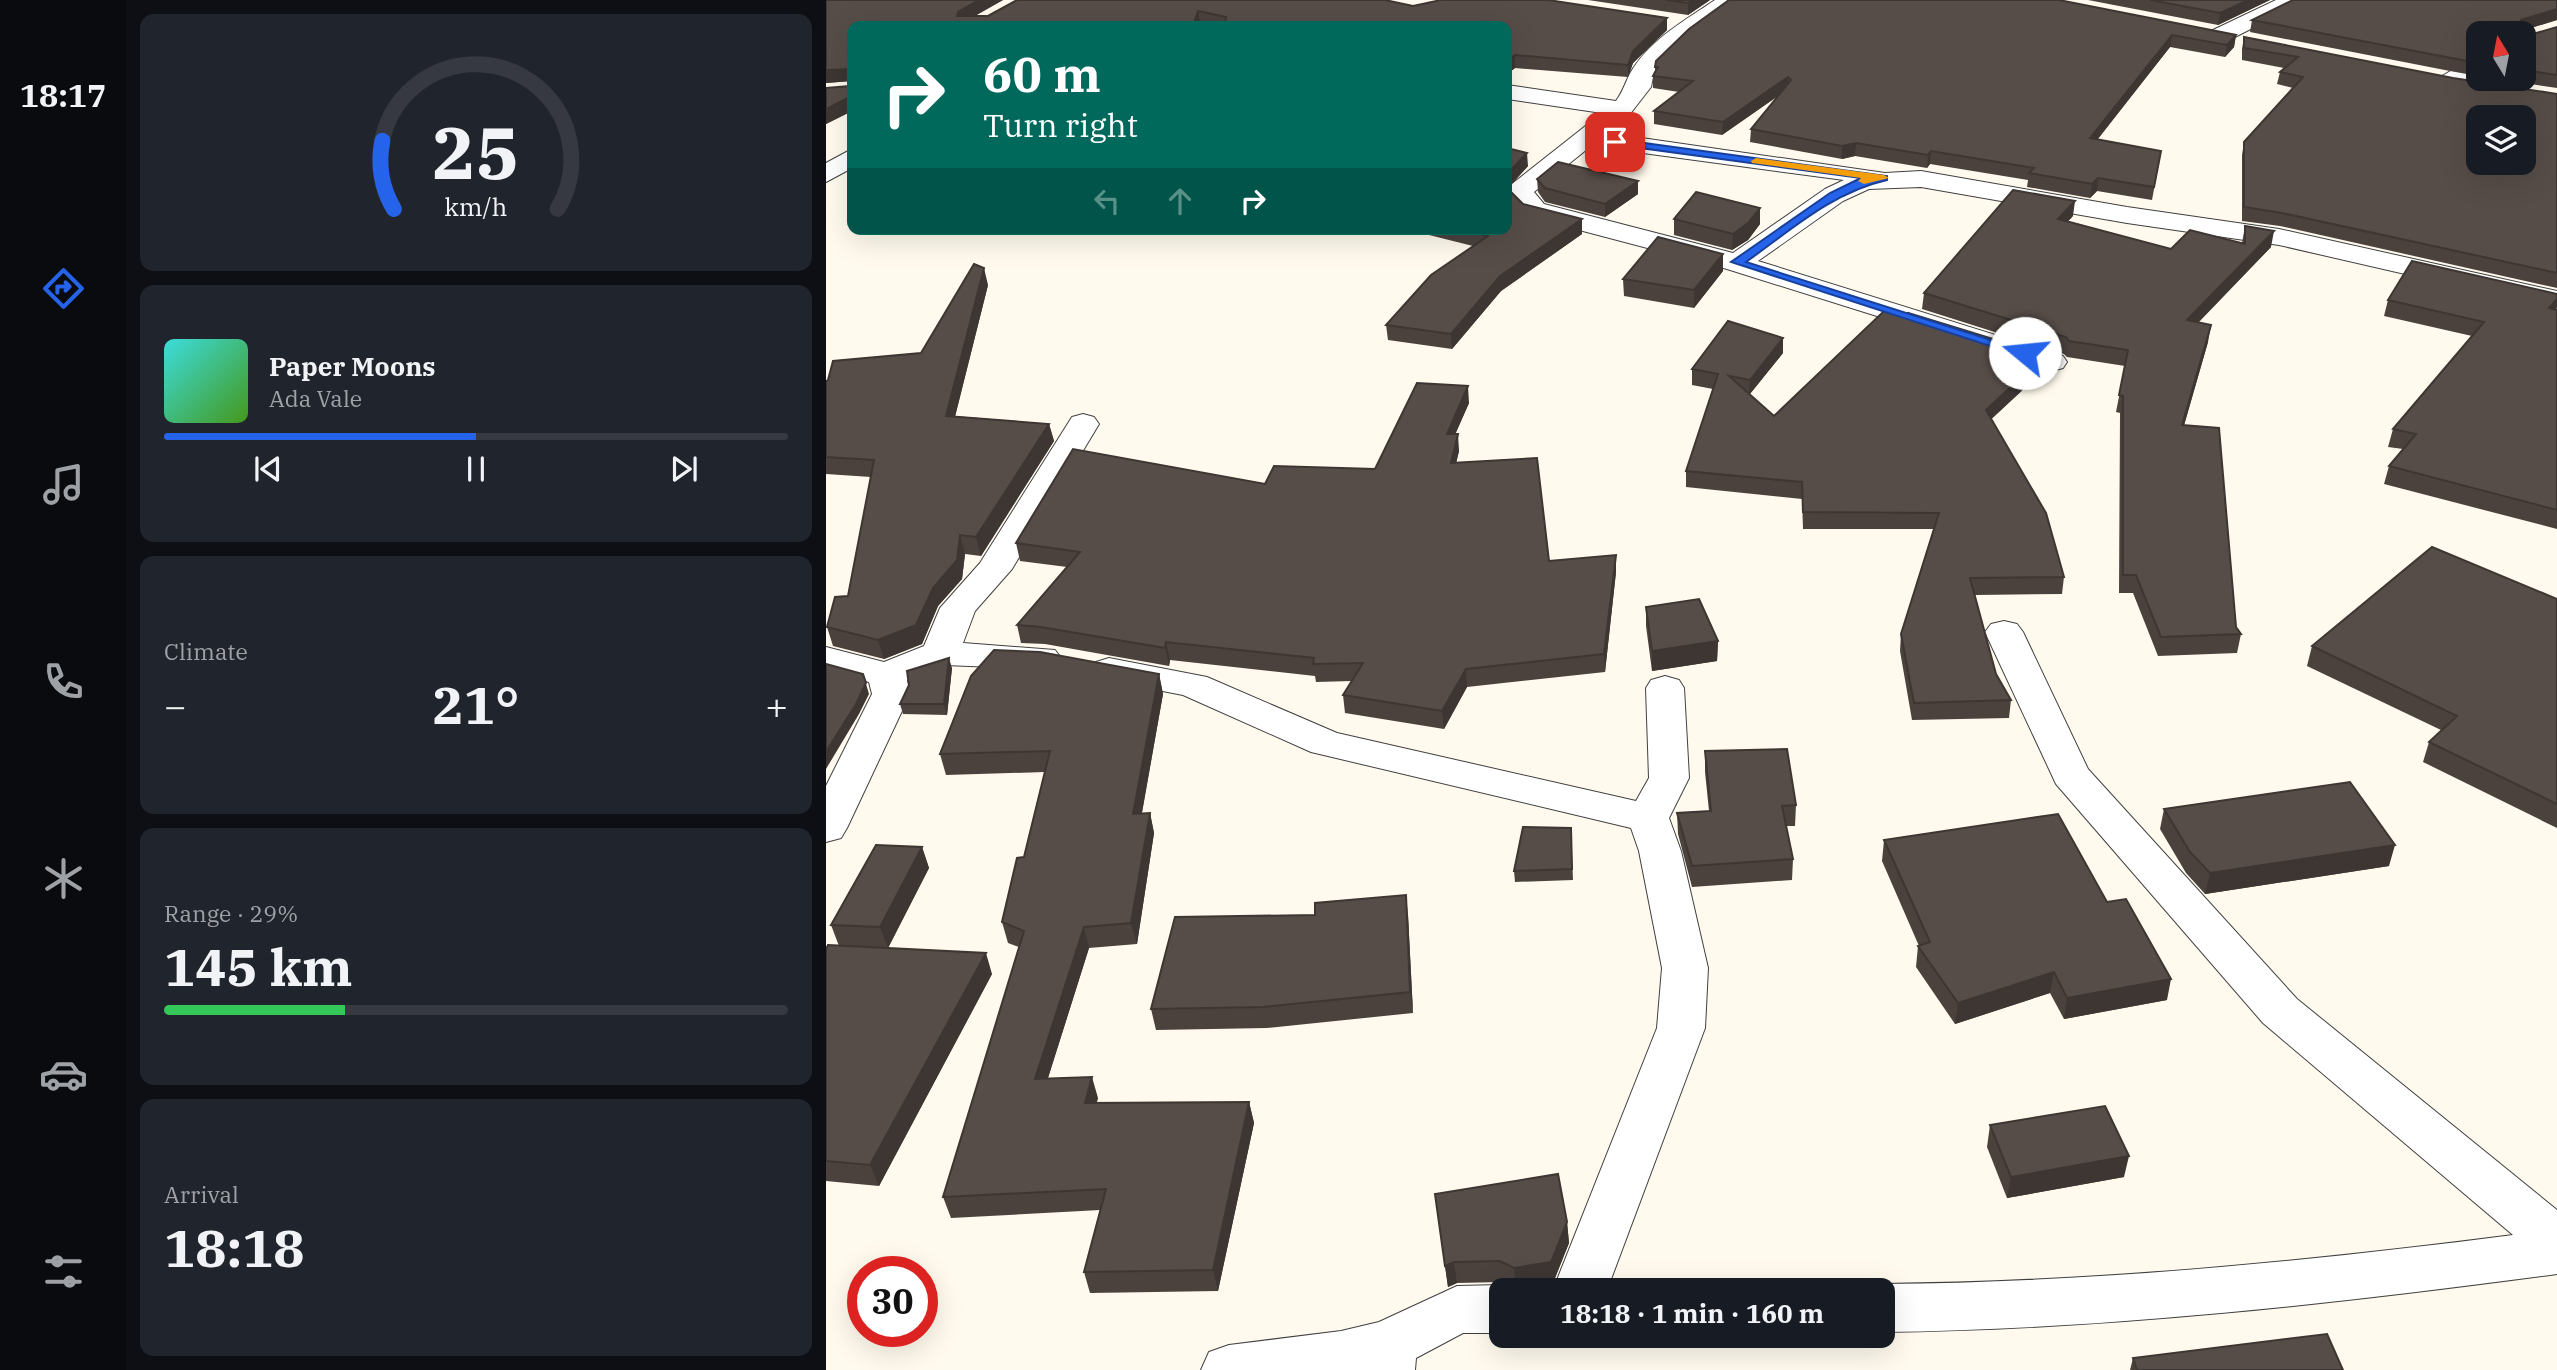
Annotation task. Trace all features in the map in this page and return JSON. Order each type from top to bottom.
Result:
[{"type":"street","points":[[1729,0],[1695,26],[1679,34],[1643,70],[1639,88],[1622,110],[1560,162],[1534,177],[1521,190],[1523,200],[1535,210],[1737,262],[2052,362]]},
{"type":"street","points":[[2221,35],[2292,0]]},
{"type":"street","points":[[1668,22],[1695,26]]},
{"type":"street","points":[[2193,30],[2261,43]]},
{"type":"street","points":[[2450,81],[2466,70]]},
{"type":"street","points":[[2423,76],[2466,84]]},
{"type":"street","points":[[1512,93],[1622,110]]},
{"type":"street","points":[[1588,138],[1884,178],[1921,179],[2127,215],[2279,237],[2557,300]]},
{"type":"street","points":[[826,174],[847,160]]},
{"type":"street","points":[[1737,262],[1834,195],[1864,181],[1884,178]]},
{"type":"street","points":[[940,653],[958,608],[994,569],[1083,424]]},
{"type":"street","points":[[2004,632],[2070,775],[2252,981],[2280,1011],[2557,1241]]},
{"type":"street","points":[[826,658],[887,675],[940,653],[1045,658],[1193,685],[1325,743],[1648,818]]},
{"type":"street","points":[[826,828],[891,694],[887,675]]},
{"type":"street","points":[[1585,1278],[1681,1028],[1685,968],[1660,851],[1648,818],[1669,778],[1665,688]]},
{"type":"street","points":[[1895,1308],[2083,1304],[2418,1270],[2557,1252]]},
{"type":"street","points":[[1229,1370],[1341,1356],[1388,1357],[1457,1310],[1489,1309]]},
{"type":"building","points":[[826,0],[979,0],[958,12],[957,16],[988,16],[1017,0],[1385,0],[1413,6],[1441,0],[1548,0],[1667,18],[1633,51],[1628,65],[1515,55],[1512,57],[1512,21],[1226,21],[1226,17],[1198,11],[1195,21],[847,21],[847,69],[826,70]]},
{"type":"building","points":[[1666,0],[1693,0],[1688,3]]},
{"type":"building","points":[[1729,0],[2059,0],[2236,35],[2227,45],[2172,35],[2090,138],[2161,151],[2154,187],[2098,178],[2092,184],[2029,173],[2034,168],[1931,151],[1928,155],[1856,143],[1842,146],[1751,129],[1791,80],[1788,77],[1723,122],[1654,111],[1693,81],[1653,76],[1658,67],[1655,67],[1656,61],[1689,29]]},
{"type":"building","points":[[2150,0],[2248,0],[2220,13]]},
{"type":"building","points":[[2293,0],[2557,0],[2557,9],[2521,21],[2466,21],[2466,61],[2252,20]]},
{"type":"building","points":[[2557,27],[2557,75],[2536,72],[2536,33]]},
{"type":"building","points":[[2244,37],[2466,80],[2466,91],[2536,91],[2557,94],[2557,273],[2244,207],[2244,142],[2303,77],[2280,72],[2298,57],[2244,48]]},
{"type":"building","points":[[847,86],[847,98],[826,109],[826,88]]},
{"type":"building","points":[[1512,149],[1527,153],[1512,169]]},
{"type":"building","points":[[1558,162],[1638,181],[1605,204],[1545,188],[1537,179]]},
{"type":"building","points":[[2013,190],[2075,201],[2058,219],[2171,249],[2190,230],[2245,244],[2245,226],[2274,231],[2187,320],[2211,325],[2182,425],[2219,428],[2236,627],[2241,634],[2161,637],[2136,575],[2123,575],[2123,396],[2119,395],[2128,350],[2069,341],[2066,337],[1924,293]]},
{"type":"building","points":[[1696,192],[1760,208],[1748,223],[1733,234],[1674,219]]},
{"type":"building","points":[[1512,193],[1523,204],[1582,219],[1500,276],[1451,334],[1386,325],[1431,275],[1488,236],[1484,235],[1512,235]]},
{"type":"building","points":[[1658,237],[1723,254],[1694,290],[1623,279]]},
{"type":"building","points":[[2412,261],[2557,294],[2557,299],[2549,308],[2557,310],[2557,510],[2389,466],[2416,434],[2393,429],[2484,322],[2388,300]]},
{"type":"building","points":[[974,264],[984,268],[946,416],[1049,424],[976,537],[960,535],[957,560],[933,588],[916,625],[878,640],[827,627],[835,597],[848,596],[874,460],[826,457],[826,381],[833,361],[921,353]]},
{"type":"building","points":[[1884,311],[1904,317],[1908,313],[2045,355],[1986,410],[2046,513],[2064,577],[1970,578],[1996,674],[2011,700],[1914,703],[1901,634],[1939,513],[1803,512],[1802,482],[1686,471],[1718,374],[1692,369],[1728,321],[1783,338],[1750,380],[1729,376],[1774,416]]},
{"type":"building","points":[[1417,383],[1468,386],[1447,434],[1458,434],[1451,463],[1537,458],[1549,561],[1616,555],[1604,654],[1466,669],[1442,711],[1343,695],[1363,663],[1313,664],[1314,658],[1166,642],[1165,648],[1017,625],[1080,552],[1016,543],[1073,449],[1265,484],[1274,466],[1375,469]]},
{"type":"building","points":[[2432,547],[2557,599],[2557,804],[2429,742],[2457,716],[2312,646]]},
{"type":"building","points":[[1699,599],[1718,641],[1652,651],[1646,607]]},
{"type":"building","points":[[994,650],[1040,652],[1159,674],[1133,814],[1150,813],[1131,923],[1084,927],[1035,1079],[1092,1077],[1085,1103],[1249,1102],[1213,1270],[1084,1272],[1106,1189],[943,1197],[1024,931],[1002,922],[1017,858],[1024,857],[1050,751],[940,754],[971,676]]},
{"type":"building","points":[[949,658],[944,704],[900,704],[909,685],[907,671]]},
{"type":"building","points":[[826,664],[863,674],[866,683],[826,752]]},
{"type":"building","points":[[1787,749],[1796,805],[1782,806],[1793,859],[1692,866],[1677,813],[1711,811],[1705,751]]},
{"type":"building","points":[[2350,782],[2395,845],[2210,873],[2190,852],[2164,809]]},
{"type":"building","points":[[2058,814],[2107,902],[2126,899],[2171,979],[2067,998],[2054,972],[1958,1003],[1918,946],[1930,942],[1884,840]]},
{"type":"building","points":[[1523,827],[1571,828],[1572,869],[1514,871]]},
{"type":"building","points":[[876,845],[922,847],[880,927],[831,925]]},
{"type":"building","points":[[1406,895],[1410,992],[1263,1007],[1151,1009],[1175,917],[1315,915],[1315,903]]},
{"type":"building","points":[[828,945],[986,953],[870,1165],[826,1161]]},
{"type":"building","points":[[2105,1106],[2129,1156],[2011,1177],[1990,1125]]},
{"type":"building","points":[[1558,1174],[1567,1222],[1551,1262],[1514,1268],[1500,1261],[1454,1262],[1445,1266],[1435,1194]]},
{"type":"building","points":[[2327,1334],[2343,1370],[2137,1370],[2133,1358]]},
{"type":"slow traffic","points":[[1756,161],[1884,178],[1864,181]]},
{"type":"route","points":[[1615,142],[1884,178],[1864,181],[1834,195],[1737,262],[2025,353]]}]
